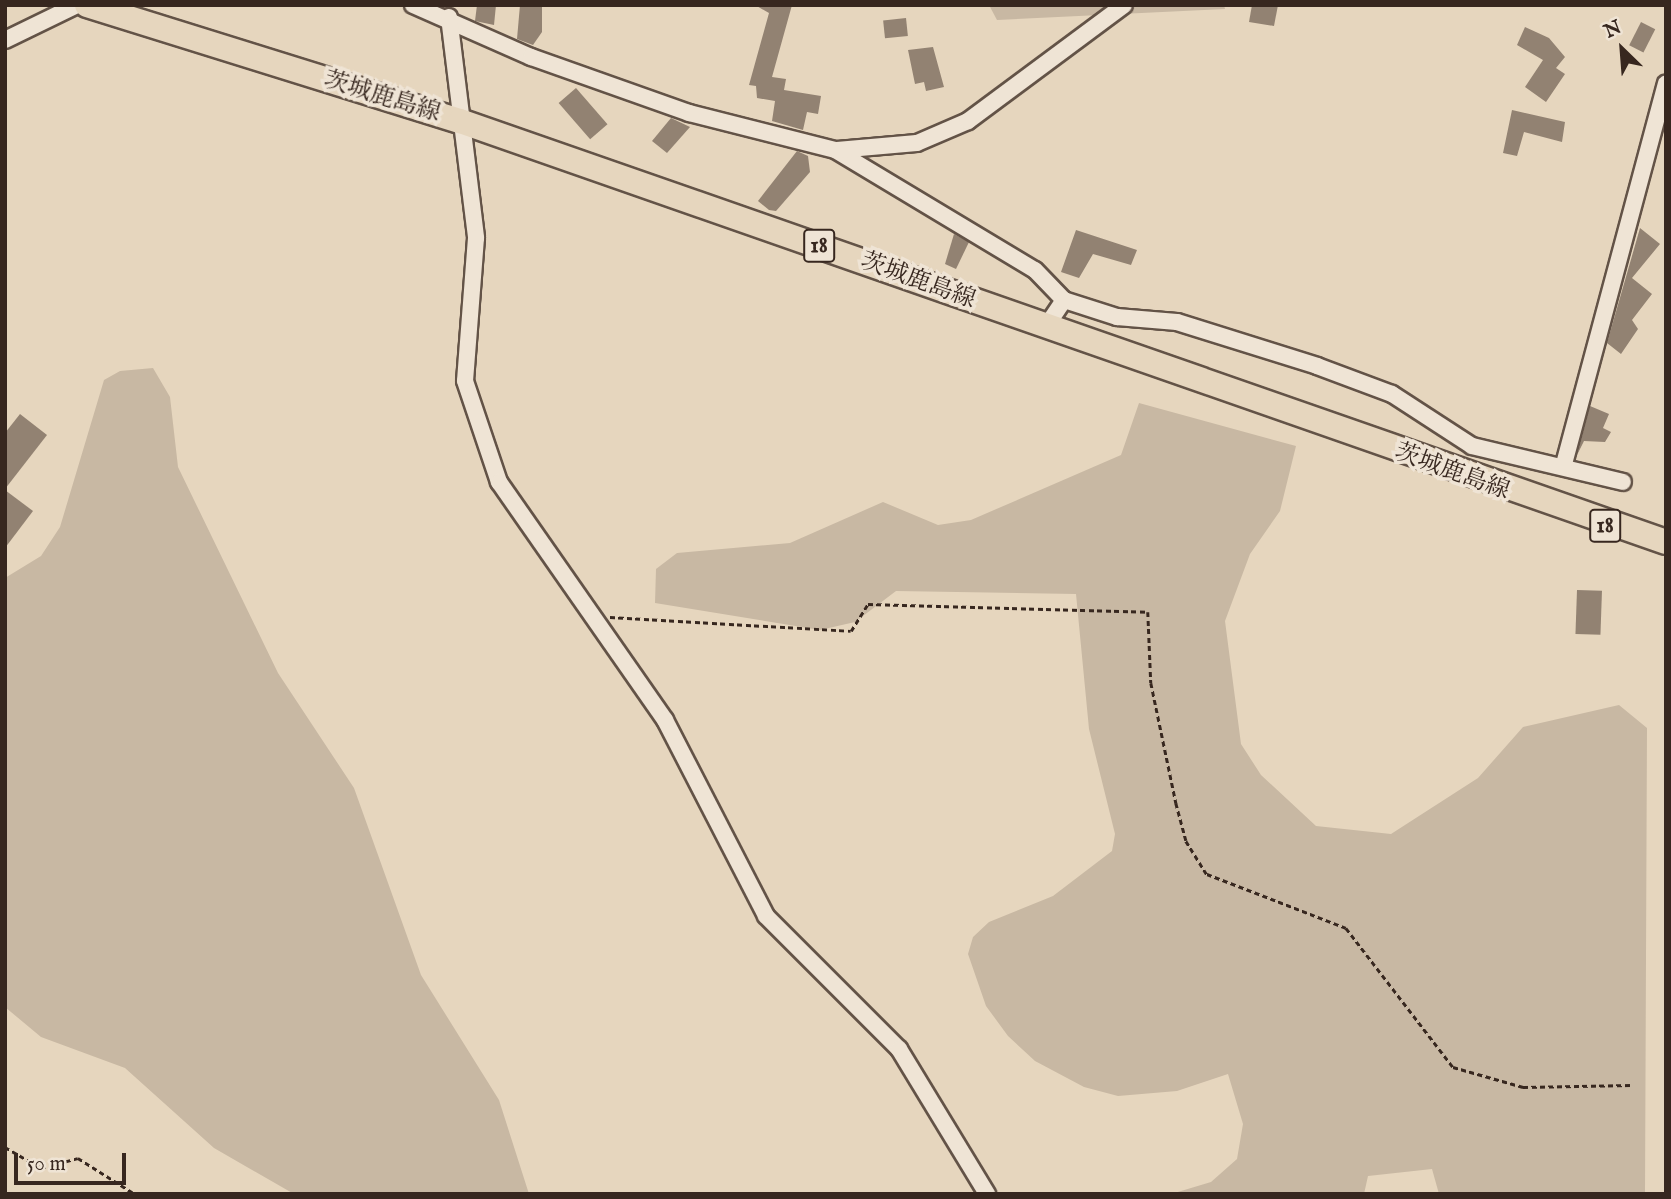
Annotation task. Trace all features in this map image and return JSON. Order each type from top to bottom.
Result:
[{"type":"main road","name":"茨城鹿島線","points":[[86,5],[460,121],[1472,480],[1666,542]]},
{"type":"street","points":[[5,40],[78,5]]},
{"type":"street","points":[[413,5],[449,17],[530,57],[690,113],[835,150],[892,148],[944,133],[990,108],[1124,5]]},
{"type":"street","points":[[449,17],[476,237],[466,381],[499,482],[593,616],[696,774],[766,916],[899,1049],[987,1194]]},
{"type":"street","points":[[1564,464],[1666,83]]},
{"type":"street","points":[[835,150],[1035,270],[1063,300],[1117,317],[1177,322],[1317,366],[1392,394],[1485,450],[1564,464],[1623,482]]},
{"type":"street","points":[[1046,327],[1063,300]]},
{"type":"street","points":[[1472,480],[1485,450]]},
{"type":"path","points":[[593,616],[851,631],[868,604],[1148,612],[1151,683],[1177,803],[1186,841],[1207,874],[1346,928],[1453,1067],[1523,1087],[1632,1085]]},
{"type":"path","points":[[5,1147],[41,1168],[78,1158],[135,1194]]},
{"type":"shaded area","points":[[989,5],[1224,5],[1225,9],[997,20]]},
{"type":"shaded area","points":[[153,368],[170,397],[178,467],[278,673],[354,788],[421,975],[499,1100],[529,1194],[294,1194],[214,1148],[125,1068],[41,1037],[5,1007],[5,578],[41,556],[60,527],[104,380],[120,371]]},
{"type":"shaded area","points":[[1139,403],[1296,446],[1280,511],[1250,554],[1225,621],[1241,744],[1261,775],[1316,826],[1391,834],[1478,778],[1523,727],[1619,705],[1647,728],[1645,1194],[1439,1194],[1432,1169],[1368,1176],[1364,1194],[1171,1194],[1211,1182],[1237,1159],[1243,1124],[1228,1074],[1177,1091],[1118,1096],[1084,1087],[1035,1061],[1008,1036],[986,1006],[968,954],[973,937],[989,922],[1053,896],[1112,851],[1115,834],[1089,729],[1076,594],[896,591],[855,622],[820,630],[655,603],[656,569],[677,553],[790,543],[883,502],[938,525],[971,520],[1121,455]]},
{"type":"building","points":[[477,5],[496,5],[494,25],[475,21]]},
{"type":"building","points":[[520,5],[542,5],[542,32],[533,45],[517,39]]},
{"type":"building","points":[[755,5],[792,5],[772,77],[786,79],[784,90],[821,96],[818,114],[807,112],[803,130],[772,121],[775,101],[757,98],[756,86],[749,85],[769,13]]},
{"type":"building","points":[[1252,5],[1278,5],[1274,26],[1249,22]]},
{"type":"building","points":[[906,18],[908,36],[885,38],[883,20]]},
{"type":"building","points":[[1641,22],[1655,29],[1643,52],[1629,45]]},
{"type":"building","points":[[1525,27],[1549,38],[1565,57],[1556,68],[1565,74],[1546,102],[1525,87],[1543,60],[1517,45]]},
{"type":"building","points":[[933,47],[944,87],[926,91],[924,82],[915,84],[908,50]]},
{"type":"building","points":[[576,88],[607,124],[590,139],[559,103]]},
{"type":"building","points":[[1512,110],[1565,122],[1562,142],[1524,132],[1517,156],[1503,153]]},
{"type":"building","points":[[671,118],[690,127],[667,153],[652,141]]},
{"type":"building","points":[[797,151],[808,156],[810,172],[776,211],[769,210],[758,201]]},
{"type":"building","points":[[1640,228],[1660,244],[1632,278],[1652,294],[1632,320],[1638,329],[1621,354],[1607,343]]},
{"type":"building","points":[[1076,230],[1137,250],[1131,265],[1093,254],[1079,278],[1061,272]]},
{"type":"building","points":[[954,234],[969,242],[956,269],[945,264]]},
{"type":"building","points":[[1590,406],[1609,414],[1603,428],[1611,432],[1605,442],[1584,441],[1577,455]]},
{"type":"building","points":[[20,414],[47,435],[5,489],[5,433]]},
{"type":"building","points":[[5,490],[33,511],[5,548]]},
{"type":"building","points":[[1577,590],[1602,591],[1600,635],[1575,634]]}]
